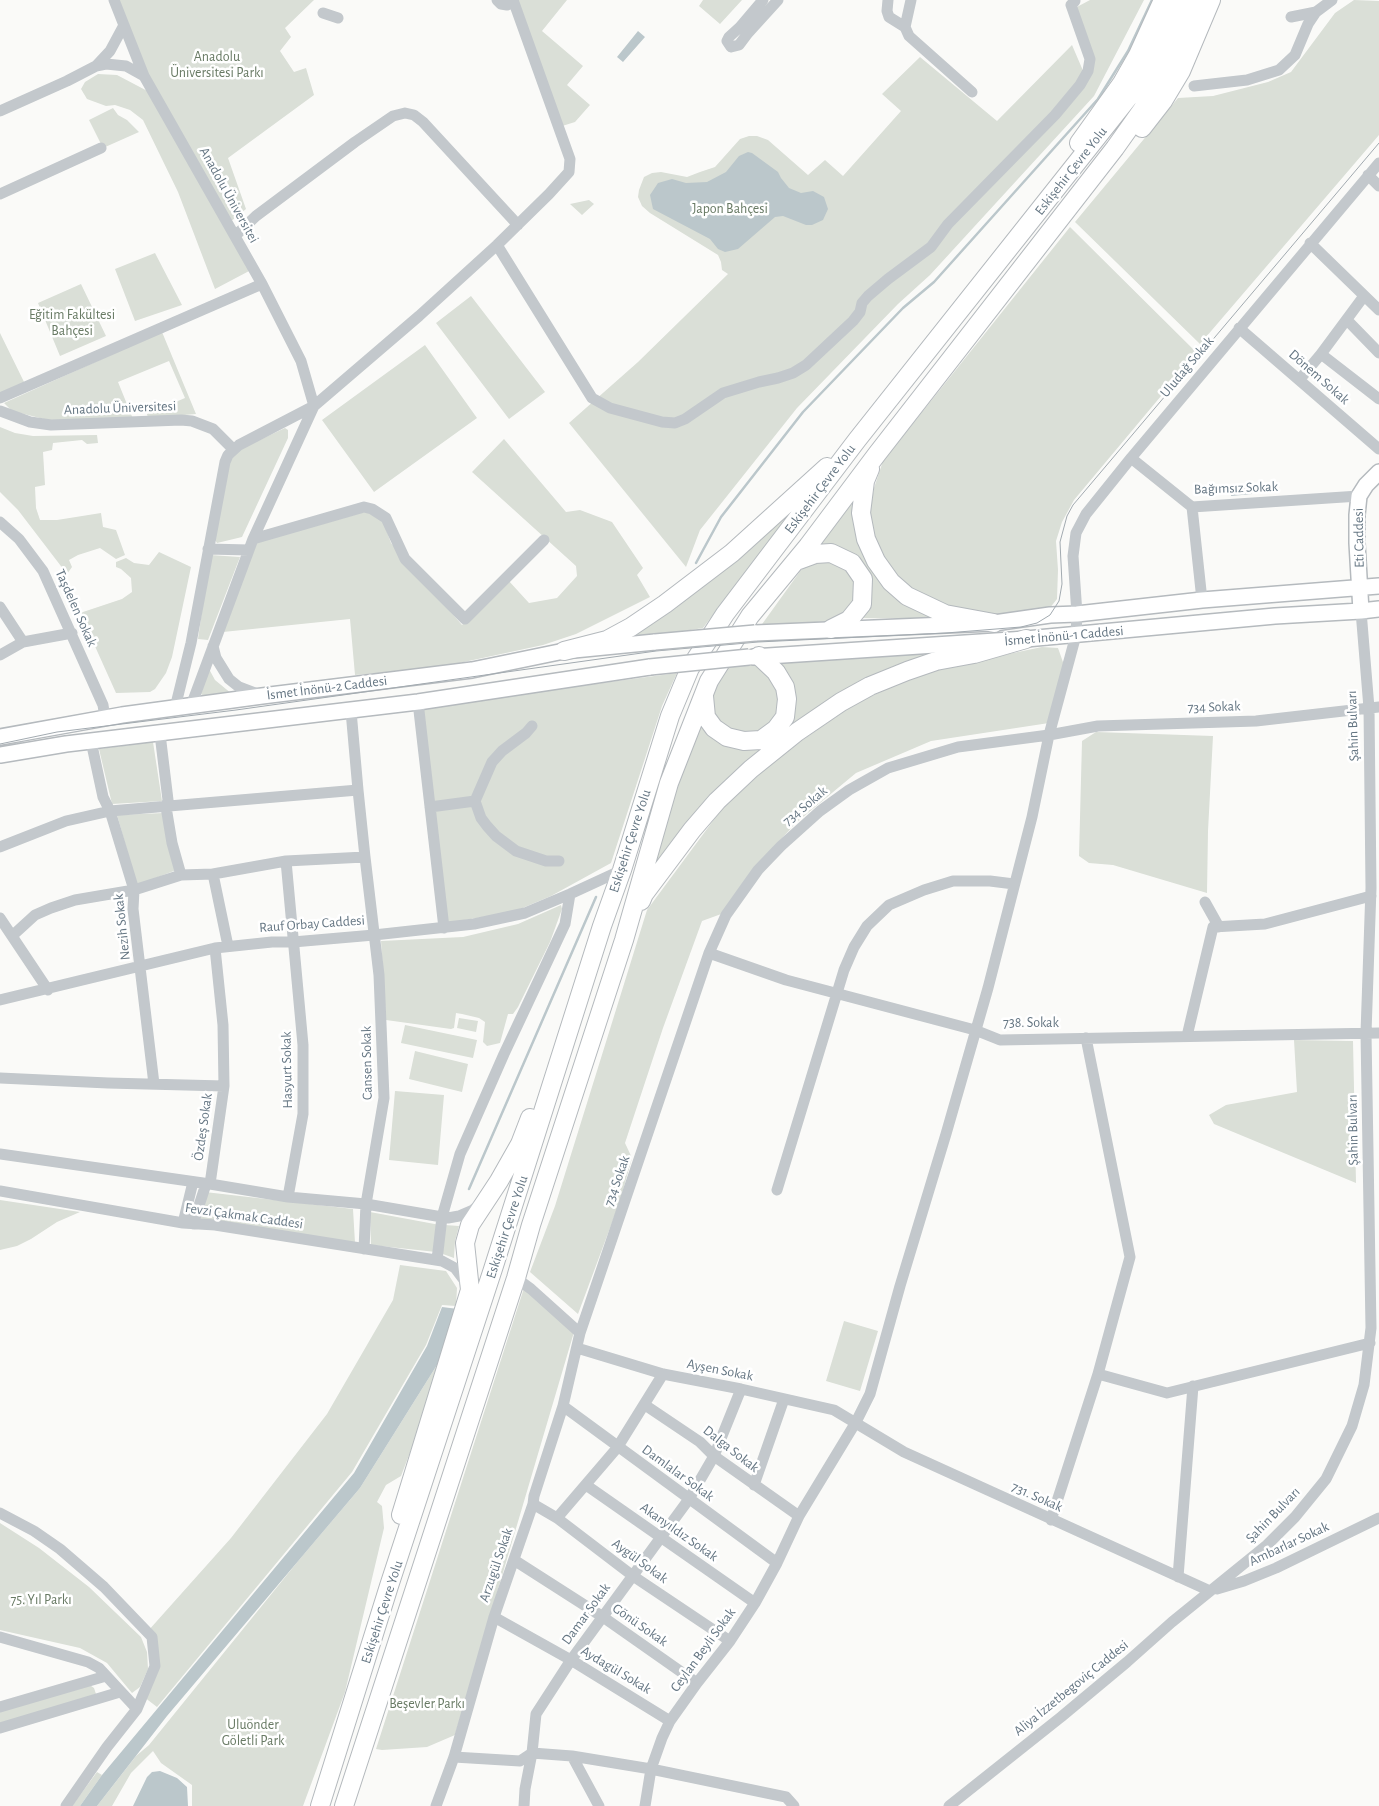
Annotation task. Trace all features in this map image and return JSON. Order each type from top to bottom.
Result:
[{"type":"highway","points":[[954,318],[1122,83],[1138,55],[1164,0]]},
{"type":"highway","name":"Eskişehir Çevre Yolu","points":[[320,1806],[670,716],[690,668],[725,614],[857,440],[1136,88],[1161,42],[1179,0]]},
{"type":"highway","name":"Eskişehir Çevre Yolu","points":[[349,1803],[534,1216],[624,940],[669,783],[709,681],[750,616],[796,561],[876,454],[1115,148],[1142,110],[1166,66],[1196,0]]},
{"type":"highway","points":[[1051,232],[1121,154],[1163,102],[1181,70],[1211,0]]},
{"type":"highway","points":[[564,651],[607,640],[631,627],[665,604],[732,553],[857,440]]},
{"type":"highway","points":[[876,454],[865,481],[861,513],[866,539],[876,561],[891,582],[907,596],[945,614],[994,623]]},
{"type":"highway","points":[[796,561],[814,554],[832,554],[852,563],[863,578],[862,604],[849,620],[831,629]]},
{"type":"highway","points":[[624,940],[644,894],[692,830],[751,769],[797,732],[841,702],[870,686],[907,671],[936,661],[974,654],[1026,640]]},
{"type":"highway","points":[[704,693],[706,717],[714,728],[727,737],[744,741],[761,740],[776,729],[785,717],[788,699],[785,686],[776,672],[754,657]]},
{"type":"highway","points":[[357,1690],[359,1657],[400,1516],[470,1290],[465,1243],[470,1225],[490,1196],[520,1144],[536,1105],[552,1082]]},
{"type":"highway","points":[[311,1806],[317,1790],[337,1754]]},
{"type":"main road","name":"Eti Caddesi","points":[[1361,611],[1357,543],[1359,496],[1366,485],[1379,472]]},
{"type":"main road","name":"İsmet İnönü-1 Caddesi","points":[[655,642],[755,633],[994,623],[1050,615],[1077,614],[1202,600],[1379,586]]},
{"type":"main road","name":"İsmet İnönü-1 Caddesi","points":[[650,667],[754,657],[1026,640],[1275,616],[1379,609]]},
{"type":"main road","name":"İsmet İnönü-2 Caddesi","points":[[0,737],[105,718],[175,708],[472,670],[564,651],[655,642]]},
{"type":"main road","name":"İsmet İnönü-2 Caddesi","points":[[0,755],[56,745],[418,702],[650,667]]},
{"type":"street","name":"Anadolu Üniversitei","points":[[114,0],[144,76],[262,284],[301,361],[314,406]]},
{"type":"street","points":[[175,708],[190,643],[225,462],[233,450],[239,445],[314,406],[497,245],[565,177],[571,166],[513,1],[501,4],[497,0]]},
{"type":"street","points":[[763,0],[728,37],[727,41],[731,47],[735,48],[739,45],[778,0]]},
{"type":"street","points":[[888,0],[887,11],[889,16],[905,27],[911,39],[972,92]]},
{"type":"street","points":[[905,27],[911,0]]},
{"type":"street","points":[[1194,86],[1247,80],[1279,70],[1295,55],[1308,24],[1316,12],[1332,0]]},
{"type":"street","points":[[497,245],[592,398],[610,408],[662,422],[675,423],[685,419],[723,393],[793,373],[814,359],[853,321],[868,296],[888,278],[931,247],[948,224],[1054,115],[1080,85],[1088,71],[1090,59],[1071,5],[1075,1]]},
{"type":"street","points":[[1291,17],[1316,12]]},
{"type":"street","points":[[323,13],[338,18]]},
{"type":"street","points":[[0,111],[67,82],[96,66],[110,51],[124,26]]},
{"type":"street","points":[[96,66],[116,64],[126,66],[144,76]]},
{"type":"street","points":[[235,236],[256,216],[355,142],[393,116],[404,113],[414,115],[423,122],[518,225]]},
{"type":"street","points":[[0,194],[101,148]]},
{"type":"street","name":"Uludağ Sokak","points":[[974,1030],[988,988],[1032,817],[1049,735],[1076,635],[1077,614],[1073,556],[1076,533],[1086,514],[1131,458],[1379,162]]},
{"type":"street","points":[[1368,175],[1379,186]]},
{"type":"street","points":[[1310,243],[1379,310]]},
{"type":"street","points":[[0,398],[262,284]]},
{"type":"street","points":[[1300,379],[1364,296]]},
{"type":"street","points":[[1346,320],[1379,353]]},
{"type":"street","name":"Dönem Sokak","points":[[1239,328],[1379,449]]},
{"type":"street","points":[[1321,354],[1379,399]]},
{"type":"street","points":[[191,706],[251,545],[314,406]]},
{"type":"street","name":"Anadolu Üniversitesi","points":[[0,411],[26,421],[51,425],[192,421],[213,429],[233,450]]},
{"type":"street","name":"Bağımsız Sokak","points":[[1131,458],[1192,507],[1359,496]]},
{"type":"street","points":[[208,549],[251,545],[364,507],[372,508],[386,518],[406,558],[466,619],[544,540]]},
{"type":"street","points":[[1192,507],[1202,600]]},
{"type":"street","name":"Taşdelen Sokak","points":[[0,522],[19,539],[43,571],[103,705],[105,718]]},
{"type":"street","points":[[0,607],[22,642]]},
{"type":"street","name":"Şahin Bulvarı","points":[[1210,1591],[1267,1545],[1295,1517],[1326,1479],[1352,1426],[1364,1385],[1371,1328],[1374,1195],[1366,1034],[1371,896],[1374,708],[1361,611]]},
{"type":"street","points":[[0,655],[22,642],[72,633]]},
{"type":"street","points":[[213,646],[221,669],[229,679],[244,690],[262,696]]},
{"type":"street","points":[[418,702],[444,928]]},
{"type":"street","name":"734 Sokak","points":[[580,1333],[710,953],[726,915],[758,870],[781,846],[820,811],[849,790],[888,768],[958,746],[1049,735],[1098,726],[1256,721],[1374,708]]},
{"type":"street","name":"Cansen Sokak","points":[[351,711],[364,857],[379,975],[384,1098],[366,1204],[364,1249]]},
{"type":"street","points":[[532,726],[492,762],[475,801],[481,818],[487,826],[496,836],[516,851],[546,861],[559,861]]},
{"type":"street","points":[[160,734],[168,800],[166,807],[172,843],[181,875]]},
{"type":"street","name":"Nezih Sokak","points":[[91,741],[103,797],[110,812],[134,890],[133,909],[154,1084]]},
{"type":"street","points":[[0,847],[66,821],[110,812],[358,790]]},
{"type":"street","points":[[430,807],[475,801]]},
{"type":"street","points":[[12,936],[36,915],[51,908],[75,900],[134,890],[181,875],[213,874],[286,861],[364,857]]},
{"type":"street","name":"Hasyurt Sokak","points":[[286,861],[303,1045],[303,1114],[288,1197]]},
{"type":"street","name":"Rauf Orbay Caddesi","points":[[0,1000],[228,946],[374,935],[474,924],[525,912],[622,870]]},
{"type":"street","points":[[213,874],[228,946]]},
{"type":"street","points":[[777,1190],[837,995],[854,947],[867,926],[889,905],[924,890],[954,881],[990,881],[1014,884]]},
{"type":"street","points":[[437,1260],[442,1217],[460,1154],[504,1054],[565,924],[570,894]]},
{"type":"street","points":[[1186,1036],[1213,928],[1265,924],[1371,896]]},
{"type":"street","points":[[1205,902],[1218,927]]},
{"type":"street","points":[[0,918],[48,990]]},
{"type":"street","points":[[216,948],[223,1025],[224,1086]]},
{"type":"street","name":"738. Sokak","points":[[710,953],[786,980],[974,1030],[1000,1040],[1379,1033]]},
{"type":"street","name":"Ceylan Beyli Sokak","points":[[645,1806],[651,1769],[670,1721],[730,1642],[755,1602],[777,1563],[799,1516],[856,1422],[870,1394],[900,1286],[946,1134],[974,1030]]},
{"type":"street","points":[[1051,1520],[1098,1374],[1130,1257],[1086,1038]]},
{"type":"street","name":"Özdeş Sokak","points":[[0,1078],[224,1086],[208,1184],[188,1223]]},
{"type":"street","points":[[0,1154],[288,1197],[366,1204],[442,1217],[458,1216],[473,1210],[490,1196]]},
{"type":"street","points":[[188,1223],[193,1182]]},
{"type":"street","name":"Fevzi Çakmak Caddesi","points":[[0,1191],[188,1223],[215,1225],[437,1260],[448,1263],[455,1268],[470,1290]]},
{"type":"street","points":[[516,1278],[580,1333]]},
{"type":"street","name":"Arzugül Sokak","points":[[436,1806],[454,1757],[494,1616],[533,1504],[562,1406],[580,1333]]},
{"type":"street","points":[[1098,1374],[1167,1393],[1370,1342]]},
{"type":"street","name":"Ayşen Sokak","points":[[577,1348],[663,1374],[741,1388],[834,1410],[856,1422]]},
{"type":"street","points":[[557,1518],[617,1448],[663,1374]]},
{"type":"street","points":[[1178,1577],[1193,1386]]},
{"type":"street","name":"Damar Sokak","points":[[524,1806],[536,1714],[571,1660],[689,1499],[714,1456],[741,1388]]},
{"type":"street","points":[[754,1485],[784,1399]]},
{"type":"street","name":"Dalga Sokak","points":[[645,1405],[700,1442],[714,1456],[799,1516]]},
{"type":"street","name":"Damlalar Sokak","points":[[562,1406],[777,1563]]},
{"type":"street","name":"731. Sokak","points":[[856,1422],[904,1452],[1210,1591]]},
{"type":"street","name":"Akanyıldız Sokak","points":[[586,1486],[755,1602]]},
{"type":"street","name":"Aygül Sokak","points":[[533,1504],[557,1518],[632,1576],[730,1642]]},
{"type":"street","points":[[0,1513],[34,1531],[60,1550],[104,1587],[152,1637],[155,1666],[136,1709],[66,1806]]},
{"type":"street","name":"Ambarlar Sokak","points":[[1210,1591],[1244,1581],[1276,1568],[1379,1518]]},
{"type":"street","name":"Gönü Sokak","points":[[514,1560],[603,1617],[697,1683]]},
{"type":"street","name":"Aliya İzzetbegoviç Caddesi","points":[[949,1806],[1068,1711],[1210,1591]]},
{"type":"street","name":"Aydagül Sokak","points":[[494,1616],[571,1660],[670,1721]]},
{"type":"street","points":[[0,1637],[88,1662],[99,1668],[136,1709]]},
{"type":"street","points":[[0,1707],[106,1676]]},
{"type":"street","points":[[0,1728],[120,1692]]},
{"type":"street","points":[[454,1757],[520,1761],[532,1753],[572,1756],[651,1769],[788,1803]]},
{"type":"street","points":[[572,1756],[599,1806]]},
{"type":"green space","name":"Anadolu Üniversitesi Parkı","points":[[118,0],[314,0],[285,28],[291,37],[280,51],[294,72],[306,68],[314,95],[228,158],[246,209],[230,222],[147,72]]},
{"type":"green space","points":[[513,0],[567,0],[542,31],[583,66],[567,85],[590,105],[575,122],[559,127]]},
{"type":"green space","points":[[703,0],[742,0],[720,24],[699,6]]},
{"type":"green space","name":"Japon Bahçesi","points":[[1090,0],[1144,0],[1094,96],[930,275],[898,304],[797,408],[700,530],[686,567],[569,423],[638,362],[728,274],[722,270],[718,255],[650,213],[642,206],[638,197],[644,177],[652,173],[661,172],[687,177],[715,167],[740,139],[749,136],[757,136],[768,140],[808,175],[825,160],[843,176],[901,111],[882,94],[920,57],[997,121],[1072,45],[1087,80],[1091,71],[1075,8]]},
{"type":"green space","points":[[1354,0],[1379,1],[1379,135],[1200,344],[1075,222],[1178,98],[1213,96],[1268,82],[1291,72],[1335,13]]},
{"type":"green space","points":[[98,74],[117,75],[155,95],[251,270],[215,289],[178,192],[143,120],[130,110],[115,105],[106,106],[87,99],[81,89],[85,82]]},
{"type":"green space","points":[[113,108],[118,115],[127,120],[139,132],[103,148],[89,120]]},
{"type":"green space","points":[[589,200],[594,204],[582,215],[570,204]]},
{"type":"green space","points":[[1070,227],[1197,353],[1074,500],[1062,522],[1056,541],[1057,599],[1049,609],[1038,613],[988,615],[931,602],[906,588],[886,566],[874,539],[870,512],[874,488],[883,461]]},
{"type":"green space","name":"Eğitim Fakültesi Bahçesi","points":[[155,253],[182,305],[135,321],[115,269]]},
{"type":"green space","name":"Eğitim Fakültesi Bahçesi","points":[[81,284],[106,336],[60,356],[38,303]]},
{"type":"green space","points":[[471,296],[545,392],[509,419],[436,323]]},
{"type":"green space","points":[[162,332],[196,414],[148,418],[147,414],[185,398],[169,361],[118,382],[133,419],[52,421],[12,411],[4,403]]},
{"type":"green space","points":[[0,333],[26,386],[0,398]]},
{"type":"green space","points":[[425,345],[477,418],[374,492],[322,420]]},
{"type":"green space","points":[[0,427],[15,433],[33,436],[97,435],[98,443],[87,444],[82,440],[53,443],[52,450],[43,452],[45,485],[35,487],[36,508],[40,520],[57,520],[101,513],[103,527],[116,530],[125,555],[116,559],[100,548],[78,555],[69,560],[72,567],[67,574],[18,510],[0,492]]},
{"type":"green space","points":[[285,428],[288,430],[288,438],[242,537],[217,543],[213,537],[226,468],[236,451]]},
{"type":"green space","points":[[504,439],[566,512],[580,510],[612,522],[643,568],[637,575],[650,597],[576,634],[543,645],[436,668],[355,675],[350,619],[223,632],[256,543],[368,511],[383,521],[391,543],[462,625],[508,580],[529,603],[557,598],[577,576],[576,566],[472,472]]},
{"type":"green space","points":[[856,494],[874,566],[941,619],[856,618],[866,581],[811,550]]},
{"type":"green space","points":[[797,504],[703,628],[616,642]]},
{"type":"green space","points":[[159,552],[191,567],[172,657],[166,673],[155,689],[150,692],[116,693],[80,613],[122,599],[132,592],[131,578],[116,567],[116,562],[126,558],[134,563],[149,565]]},
{"type":"green space","points":[[210,555],[240,557],[208,640],[198,639]]},
{"type":"green space","points":[[831,559],[857,575],[857,602],[840,620],[760,627],[801,570],[816,560]]},
{"type":"green space","points":[[1042,647],[1058,648],[1064,665],[1049,723],[931,741],[856,773],[797,822],[756,866],[724,913],[702,921],[663,1028],[625,1143],[632,1158],[620,1201],[578,1314],[530,1272],[555,1206],[647,910],[721,810],[778,757],[856,703],[927,671]]},
{"type":"green space","points":[[953,650],[794,730],[727,780],[680,831],[650,870],[700,719],[753,745],[790,708],[771,662]]},
{"type":"green space","points":[[746,663],[753,664],[770,678],[776,689],[779,704],[777,715],[772,724],[760,733],[744,736],[713,721],[708,700],[726,666],[735,665],[737,667]]},
{"type":"green space","points":[[209,669],[215,680],[232,694],[204,696],[201,694]]},
{"type":"green space","points":[[677,673],[662,706],[611,863],[551,896],[513,912],[447,923],[423,707]]},
{"type":"green space","points":[[1096,732],[1213,736],[1207,893],[1113,865],[1089,863],[1079,856],[1082,741]]},
{"type":"green space","points":[[153,742],[162,801],[112,804],[99,749]]},
{"type":"green space","points":[[164,813],[179,869],[137,885],[117,815]]},
{"type":"green space","points":[[561,905],[562,909],[550,942],[518,1007],[513,1014],[508,1014],[500,1043],[487,1046],[483,1042],[485,1022],[479,1018],[462,1014],[456,1013],[454,1028],[451,1029],[386,1020],[381,941],[463,937],[518,924]]},
{"type":"green space","points":[[459,1018],[478,1021],[476,1032],[457,1028]]},
{"type":"green space","points":[[405,1025],[477,1040],[473,1058],[401,1043]]},
{"type":"green space","points":[[1294,1040],[1353,1041],[1356,1183],[1214,1124],[1209,1115],[1226,1105],[1297,1092]]},
{"type":"green space","points":[[415,1051],[468,1064],[462,1092],[409,1079]]},
{"type":"green space","points":[[395,1091],[444,1095],[438,1165],[389,1160]]},
{"type":"green space","points":[[205,1192],[353,1209],[355,1243],[196,1221]]},
{"type":"green space","points":[[0,1200],[80,1212],[57,1222],[17,1246],[0,1250]]},
{"type":"green space","points":[[370,1212],[440,1225],[436,1252],[371,1245]]},
{"type":"green space","points":[[445,1225],[459,1226],[455,1241],[454,1258],[440,1253]]},
{"type":"green space","points":[[400,1265],[446,1271],[457,1288],[456,1306],[442,1305],[426,1345],[352,1472],[157,1707],[144,1697],[157,1667],[148,1631],[231,1538],[327,1414],[393,1300]]},
{"type":"green space","name":"Beşevler Parkı","points":[[524,1288],[574,1332],[455,1735],[427,1747],[376,1749]]},
{"type":"green space","points":[[844,1321],[878,1331],[860,1391],[826,1381]]},
{"type":"green space","name":"Uluönder Göletli Park","points":[[437,1365],[438,1379],[401,1476],[386,1485],[377,1502],[382,1506],[384,1528],[345,1692],[303,1806],[192,1806],[192,1785],[161,1763],[153,1751],[131,1773],[112,1806],[97,1806],[136,1756],[149,1745],[360,1488]]},
{"type":"green space","name":"75. Yıl Parkı","points":[[0,1523],[39,1548],[89,1587],[141,1637],[147,1652],[148,1669],[140,1687],[132,1693],[107,1663],[80,1648],[0,1630]]},
{"type":"green space","points":[[87,1683],[94,1688],[96,1694],[0,1726],[0,1708]]},
{"type":"green space","points":[[97,1772],[102,1775],[80,1806],[72,1806]]},
{"type":"shaded area","points":[[638,31],[645,37],[623,62],[617,57]]},
{"type":"shaded area","points":[[748,152],[778,172],[789,188],[801,193],[813,191],[824,197],[828,209],[823,220],[812,225],[806,225],[783,216],[775,217],[738,249],[725,252],[718,249],[710,239],[653,209],[650,195],[658,183],[672,179],[686,183],[707,182],[726,172],[739,156]]},
{"type":"shaded area","points":[[1248,485],[1252,494],[1231,496],[1233,486]]},
{"type":"shaded area","points":[[442,1307],[458,1309],[437,1365],[360,1488],[167,1716],[97,1806],[80,1806],[102,1775],[354,1473],[427,1346]]},
{"type":"shaded area","points":[[160,1771],[177,1778],[187,1787],[188,1806],[133,1806],[147,1777],[152,1772]]},
{"type":"waterway","points":[[696,563],[721,517],[803,412],[903,308],[934,282],[1098,99],[1128,51],[1152,0]]},
{"type":"waterway","points":[[469,1189],[596,897]]},
{"type":"tram line","points":[[0,744],[57,732],[236,710],[656,651],[758,642],[946,633],[1021,627],[1037,623],[1050,615],[1059,601],[1062,584],[1060,542],[1067,516],[1073,505],[1379,143]]}]
